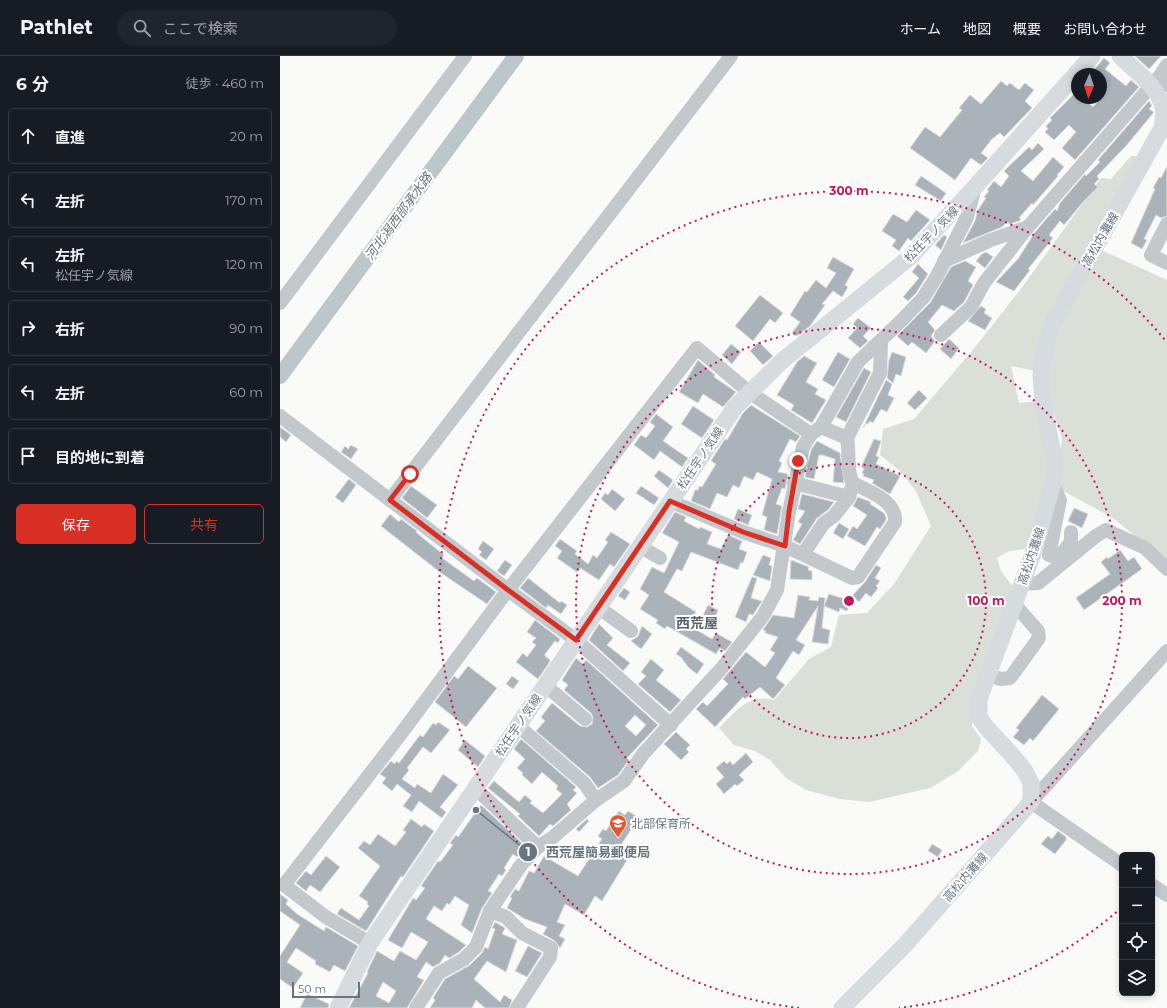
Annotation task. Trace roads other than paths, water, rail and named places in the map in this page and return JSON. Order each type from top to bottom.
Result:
[{"type":"main road","name":"松任宇ノ気線","points":[[338,1008],[370,943],[735,407],[782,361],[910,257],[975,188],[1092,56]]},
{"type":"main road","name":"高松内灘線","points":[[842,1008],[904,946],[1031,802],[1031,783],[1025,771],[1012,754],[986,728],[979,717],[979,699],[1034,551],[1053,485],[1055,463],[1043,405],[1041,375],[1046,343],[1054,321],[1159,136],[1163,121],[1163,107],[1158,83],[1120,56]]},
{"type":"street","points":[[280,303],[465,56]]},
{"type":"street","points":[[390,500],[731,56]]},
{"type":"street","points":[[941,335],[971,307],[984,283],[1028,227],[1158,83],[1167,65]]},
{"type":"street","points":[[416,1008],[439,973],[464,959],[476,947],[490,911],[521,865],[538,847],[552,838],[596,800],[624,781],[643,754],[721,669],[763,616],[777,590],[794,484],[803,447],[816,431],[858,362],[923,298],[967,217],[975,188]]},
{"type":"street","points":[[1167,224],[1151,255],[1167,263]]},
{"type":"street","points":[[944,261],[958,253],[1028,227]]},
{"type":"street","points":[[803,554],[824,523],[834,516],[848,497],[852,483],[849,473],[849,448],[847,438],[880,373],[881,341]]},
{"type":"street","points":[[370,943],[326,917],[284,885],[400,735],[508,590],[697,348],[749,392],[816,431],[847,438]]},
{"type":"street","points":[[280,416],[576,640],[671,725]]},
{"type":"street","points":[[670,501],[743,532],[785,546],[852,578],[858,577],[895,522],[895,517],[882,499],[852,483]]},
{"type":"street","points":[[794,484],[848,497]]},
{"type":"street","points":[[1053,485],[1059,495],[1060,505],[1049,555],[1053,557],[1059,556],[1071,542],[1071,532]]},
{"type":"street","points":[[1021,584],[1038,583],[1096,536],[1106,530],[1145,548],[1167,569]]},
{"type":"street","points":[[639,546],[660,558]]},
{"type":"street","points":[[988,675],[1001,679],[1010,678],[1039,638],[1038,631],[1014,604]]},
{"type":"street","points":[[598,607],[632,631]]},
{"type":"street","points":[[1119,862],[1031,802],[1167,652]]},
{"type":"street","points":[[545,685],[585,719]]},
{"type":"street","points":[[517,725],[584,783],[596,800]]},
{"type":"street","points":[[475,788],[538,847]]},
{"type":"street","points":[[1155,887],[1167,895]]},
{"type":"street","points":[[490,911],[506,917],[522,933],[551,948],[550,957],[517,1008]]},
{"type":"waterway","name":"河北潟西部承水路","points":[[280,376],[516,56]]},
{"type":"place","name":"西荒屋簡易郵便局","points":[[476,810]]},
{"type":"place","name":"北部保育所","points":[[618,838]]},
{"type":"district","name":"西荒屋","points":[[697,623]]}]
